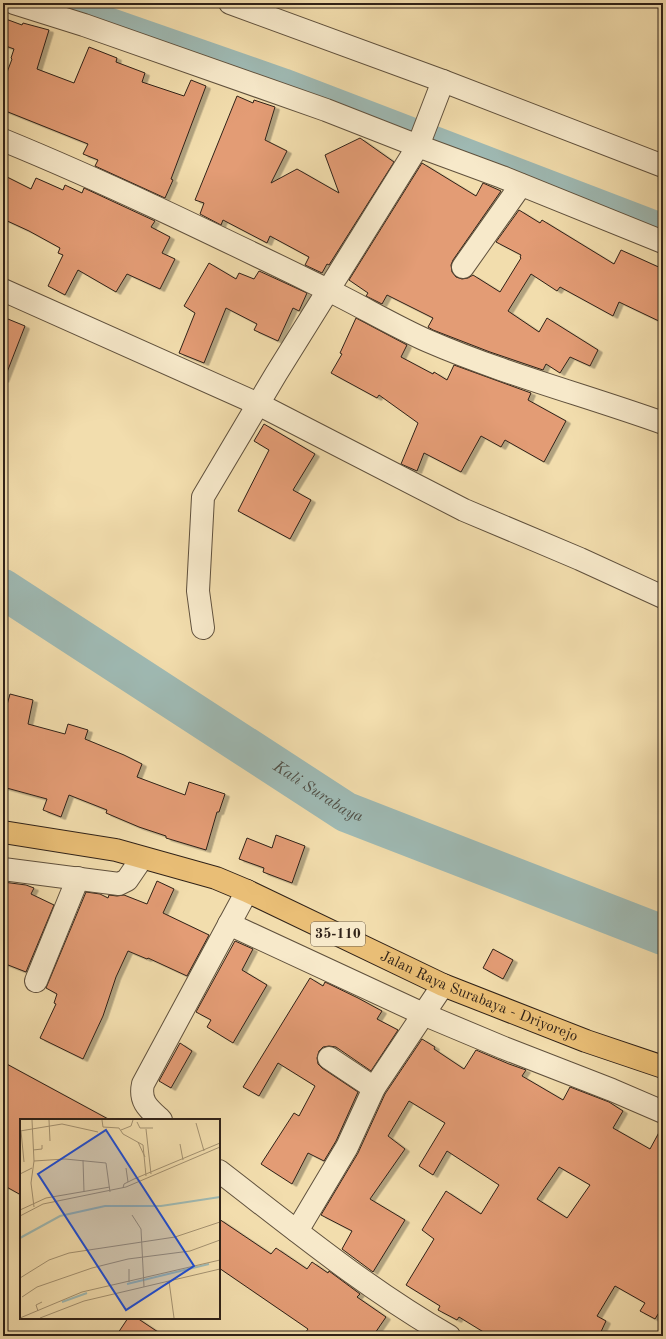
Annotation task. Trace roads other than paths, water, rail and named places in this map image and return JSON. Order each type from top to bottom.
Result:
[{"type":"main road","name":"Jalan Raya Surabaya - Driyorejo","points":[[3,832],[116,850],[216,878],[247,890],[443,985],[586,1041],[663,1067]]},
{"type":"street","points":[[14,3],[91,28],[420,142],[521,185],[663,242]]},
{"type":"street","points":[[238,4],[442,85],[663,166]]},
{"type":"street","points":[[203,628],[198,591],[203,497],[258,404],[420,142],[442,85]]},
{"type":"street","points":[[3,140],[45,157],[174,215],[329,290],[427,340],[515,375],[597,400],[663,423]]},
{"type":"street","points":[[463,267],[521,185]]},
{"type":"street","points":[[3,290],[258,404],[464,510],[580,559],[663,597]]},
{"type":"street","points":[[3,869],[78,878],[112,884],[122,884],[127,880],[142,858]]},
{"type":"street","points":[[36,981],[78,878]]},
{"type":"street","points":[[160,1119],[144,1102],[142,1091],[143,1084],[247,890]]},
{"type":"street","points":[[229,924],[423,1014],[663,1112]]},
{"type":"street","points":[[297,1231],[347,1146],[374,1088],[443,985]]},
{"type":"street","points":[[329,1058],[374,1088]]},
{"type":"street","points":[[220,1172],[297,1231],[411,1314],[449,1336]]},
{"type":"waterway","points":[[64,3],[285,80],[663,225]]},
{"type":"waterway","name":"Kali Surabaya","points":[[3,589],[346,812],[663,935]]}]
